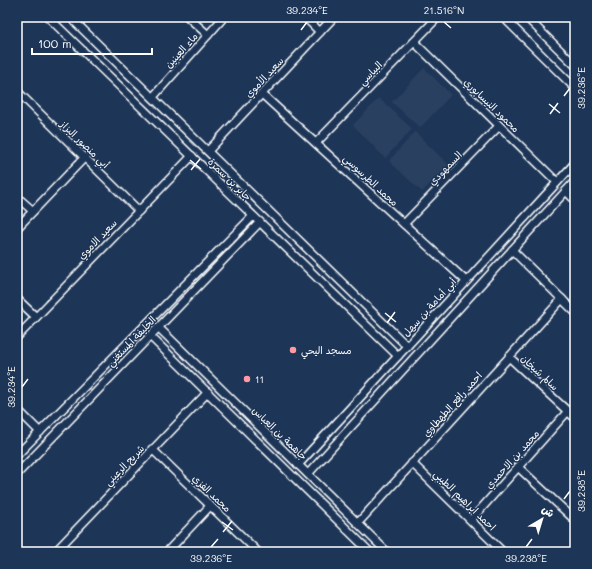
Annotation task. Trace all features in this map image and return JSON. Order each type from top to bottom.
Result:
[{"type":"street","name":"جابر بن سمرة","points":[[48,17],[398,356]]},
{"type":"street","name":"جابر بن سمرة","points":[[70,17],[407,346]]},
{"type":"street","points":[[188,17],[208,35]]},
{"type":"street","name":"ماء العينين","points":[[152,97],[224,17]]},
{"type":"street","points":[[305,17],[320,32]]},
{"type":"street","name":"سعيد الأموي","points":[[208,151],[334,17]]},
{"type":"street","name":"البياسي","points":[[316,143],[438,17]]},
{"type":"street","points":[[503,17],[575,88]]},
{"type":"street","points":[[526,17],[575,65]]},
{"type":"street","name":"محمود النيسابوري","points":[[414,42],[557,182]]},
{"type":"street","name":"أبي منصور البزاز","points":[[17,91],[139,211]]},
{"type":"street","name":"محمد الطرسوسي","points":[[262,94],[466,281]]},
{"type":"street","name":"السمهودي","points":[[404,224],[499,126]]},
{"type":"street","name":"سعيد الاموي","points":[[17,337],[192,156]]},
{"type":"street","points":[[17,228],[85,157]]},
{"type":"street","name":"أبي أمامة بن سهل","points":[[298,465],[575,163]]},
{"type":"street","points":[[308,474],[575,181]]},
{"type":"street","points":[[566,191],[575,200]]},
{"type":"street","points":[[17,196],[32,212]]},
{"type":"street","name":"الخليفة المستغني","points":[[17,455],[253,216]]},
{"type":"street","name":"الخليفة المستغني","points":[[17,474],[260,222]]},
{"type":"street","points":[[512,250],[575,312]]},
{"type":"street","points":[[17,299],[36,317]]},
{"type":"street","name":"احمد رافع الطهطاوي","points":[[358,523],[562,299]]},
{"type":"street","name":"جاهمة بن العباس","points":[[158,328],[387,552]]},
{"type":"street","name":"جاهمة بن العباس","points":[[150,336],[370,552]]},
{"type":"street","name":"سالم شيخان","points":[[509,357],[575,418]]},
{"type":"street","name":"شريح الرعيني","points":[[57,551],[152,449],[208,392]]},
{"type":"street","points":[[17,409],[40,432]]},
{"type":"street","name":"محمد بن الاحمدي","points":[[471,520],[568,411]]},
{"type":"street","name":"محمد الفزي","points":[[152,449],[258,552]]},
{"type":"street","name":"احمد ابراهيم الطيبي","points":[[412,463],[503,552]]},
{"type":"street","points":[[518,467],[575,520]]},
{"type":"street","points":[[167,552],[210,506]]},
{"type":"shaded area","points":[[424,68],[451,95],[420,128],[392,102]]},
{"type":"shaded area","points":[[379,98],[412,129],[385,158],[353,125]]},
{"type":"shaded area","points":[[415,132],[449,165],[422,192],[389,161]]},
{"type":"place","name":"مسجد اليحي","points":[[293,350]]},
{"type":"place","name":"11","points":[[247,379]]}]
